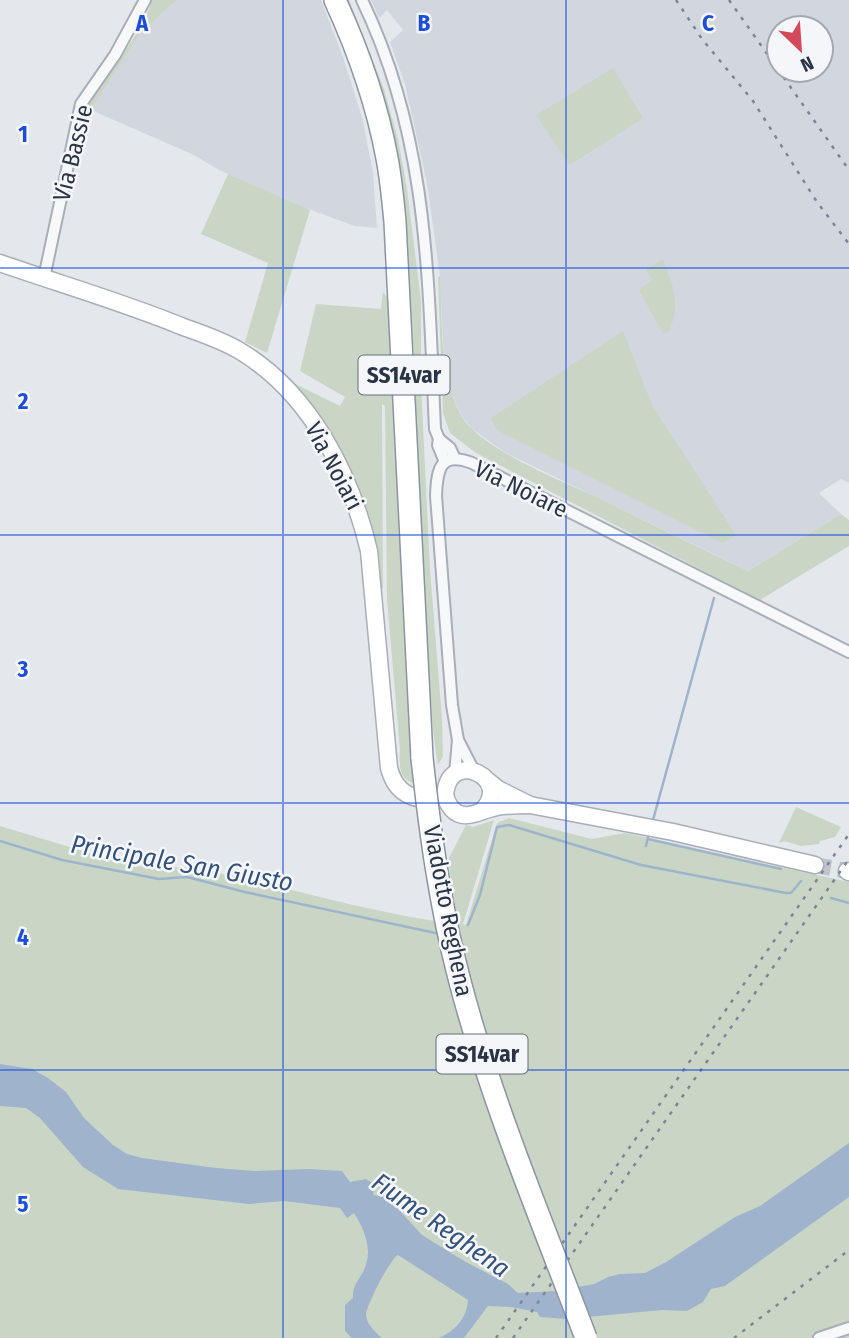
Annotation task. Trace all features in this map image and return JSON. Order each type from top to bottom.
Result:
[{"type":"highway","name":"Viadotto Reghena","points":[[335,0],[374,105],[388,160],[395,222],[422,758],[438,882],[458,975],[473,1027],[498,1104],[586,1338]]},
{"type":"street","name":"Via Bassie","points":[[44,278],[81,104],[114,55],[145,0]]},
{"type":"street","points":[[362,0],[400,99],[416,173],[428,266],[435,429],[439,439],[450,448],[450,461]]},
{"type":"street","name":"Via Noiari","points":[[0,263],[146,311],[239,351],[275,379],[319,431],[352,492],[369,551],[392,778],[402,793],[449,804]]},
{"type":"street","name":"Via Noiare","points":[[474,771],[458,740],[452,705],[436,496],[437,475],[450,461],[472,463],[849,652]]},
{"type":"street","name":"Via Noiare","points":[[451,780],[458,740]]},
{"type":"street","points":[[426,799],[468,770],[530,805]]},
{"type":"street","points":[[451,780],[445,793],[449,804],[462,815],[470,816],[483,810],[505,806],[530,805],[674,832],[815,865]]},
{"type":"street","points":[[483,810],[490,800],[488,781]]},
{"type":"street","points":[[819,1338],[849,1328]]},
{"type":"shaded area","points":[[177,0],[321,0],[362,117],[373,173],[377,228],[355,226],[297,205],[219,170],[194,155],[91,110],[142,31]]},
{"type":"shaded area","points":[[371,0],[849,0],[849,483],[841,479],[819,493],[841,514],[748,571],[506,453],[472,429],[461,415],[450,390],[444,363],[440,276],[427,183],[405,84],[390,42],[403,30],[387,10],[379,18]]},
{"type":"green space","points":[[152,0],[177,0],[142,31],[91,110],[86,108],[141,26]]},
{"type":"green space","points":[[344,0],[349,0],[384,89],[398,139],[421,301],[421,384],[430,570],[442,719],[443,756],[438,765],[433,731],[413,426],[416,389],[409,277]]},
{"type":"green space","points":[[613,68],[643,118],[570,165],[536,115]]},
{"type":"green space","points":[[228,174],[310,210],[267,353],[245,342],[268,263],[201,234]]},
{"type":"green space","points":[[663,259],[673,287],[675,304],[675,313],[668,333],[662,332],[639,290],[652,280],[646,270]]},
{"type":"green space","points":[[440,276],[443,348],[449,384],[462,417],[486,441],[545,474],[748,571],[841,514],[849,520],[849,546],[760,600],[476,453],[450,433],[443,413]]},
{"type":"green space","points":[[383,292],[393,306],[406,552],[403,598],[421,783],[404,778],[400,763],[387,599],[385,406],[382,404],[383,588],[379,589],[370,535],[285,379],[340,406],[345,397],[300,371],[316,304],[381,309]]},
{"type":"green space","points":[[623,331],[652,405],[736,535],[723,543],[497,430],[491,418]]},
{"type":"green space","points":[[796,807],[841,827],[835,837],[820,841],[819,844],[801,846],[784,841],[779,843]]},
{"type":"green space","points":[[509,818],[592,839],[625,833],[849,882],[849,1338],[0,1338],[0,826],[129,865],[204,870],[362,907],[458,924],[448,860],[466,825],[473,827],[494,820],[463,924],[466,925],[497,823]]},
{"type":"water","points":[[0,1064],[32,1069],[48,1078],[66,1092],[84,1118],[127,1154],[216,1168],[342,1171],[350,1182],[366,1179],[375,1185],[373,1195],[387,1197],[422,1235],[508,1284],[518,1293],[556,1291],[594,1284],[620,1274],[645,1273],[735,1217],[760,1206],[849,1143],[849,1197],[725,1286],[711,1289],[703,1302],[687,1311],[662,1310],[566,1319],[540,1317],[537,1312],[511,1307],[488,1306],[464,1338],[439,1338],[459,1323],[468,1300],[398,1255],[379,1283],[366,1315],[374,1331],[382,1338],[352,1338],[345,1331],[345,1305],[353,1298],[354,1287],[368,1256],[365,1234],[354,1213],[347,1218],[340,1208],[284,1201],[249,1204],[118,1189],[83,1167],[40,1118],[26,1108],[0,1106]]},
{"type":"waterway","points":[[653,820],[714,598]]},
{"type":"waterway","name":"Principale San Giusto","points":[[468,925],[480,895],[497,827],[509,825],[641,865],[786,893],[791,893],[801,881]]},
{"type":"waterway","points":[[646,846],[648,837]]},
{"type":"waterway","points":[[648,839],[781,869]]},
{"type":"waterway","name":"Principale San Giusto","points":[[0,841],[62,860],[159,879],[187,877],[440,934]]},
{"type":"waterway","name":"Principale San Giusto","points":[[831,898],[849,903]]},
{"type":"tunnel","points":[[815,865],[847,871]]},
{"type":"railway","points":[[676,0],[702,39],[753,101],[817,202],[849,244]]},
{"type":"railway","points":[[729,0],[849,170]]},
{"type":"railway","points":[[496,1338],[849,834]]},
{"type":"railway","points":[[513,1338],[849,859]]},
{"type":"railway","points":[[734,1338],[849,1250]]},
{"type":"water label","name":"Fiume Reghena","points":[[441,1225]]}]
